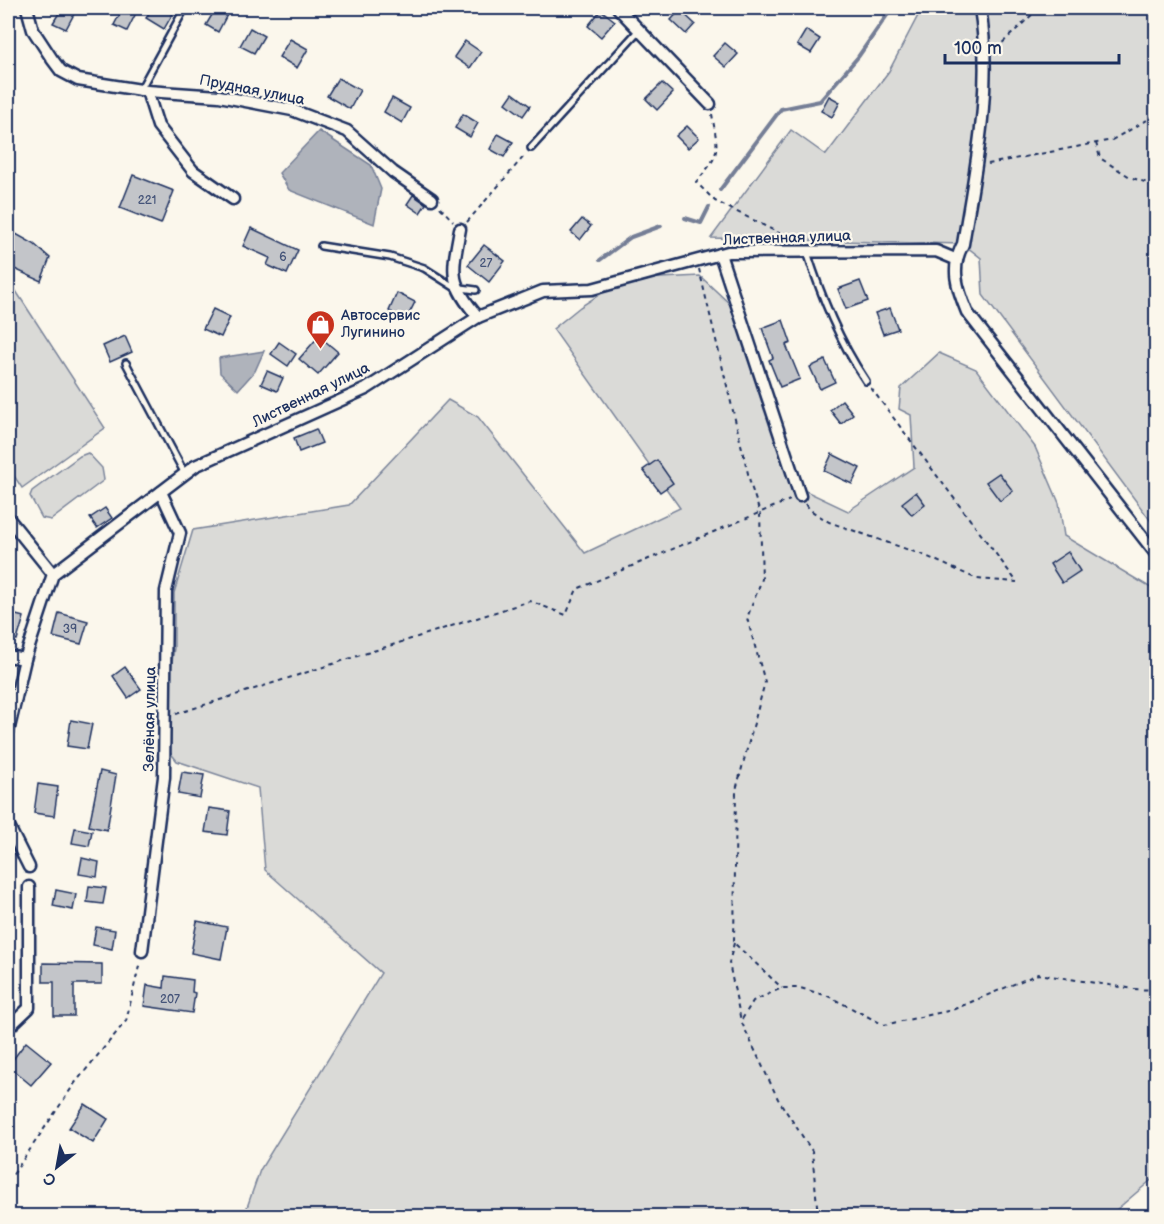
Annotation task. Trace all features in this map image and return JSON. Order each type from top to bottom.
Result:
[{"type":"street","name":"Прудная улица","points":[[27,8],[33,30],[61,71],[78,80],[143,90],[219,96],[303,114],[347,131],[393,172],[432,199]]},
{"type":"street","points":[[618,8],[710,104]]},
{"type":"street","points":[[980,8],[985,59],[984,112],[963,244],[955,259],[960,296],[968,312],[1156,554]]},
{"type":"street","points":[[143,90],[158,126],[193,171],[233,199]]},
{"type":"street","points":[[460,229],[453,265],[458,293],[478,317]]},
{"type":"street","name":"Лиственная улица","points":[[53,574],[176,483],[195,466],[366,388],[478,317],[543,291],[592,289],[720,254],[807,250],[936,251],[955,259]]},
{"type":"street","points":[[720,254],[800,496]]},
{"type":"street","name":"Зелёная улица","points":[[142,951],[164,777],[166,591],[180,533],[161,492]]},
{"type":"street","points":[[8,518],[53,574],[25,659],[8,732]]},
{"type":"street","points":[[8,656],[25,659]]},
{"type":"street","points":[[8,825],[29,867]]},
{"type":"street","points":[[8,1028],[29,1008],[29,887]]},
{"type":"lane","points":[[143,90],[185,8]]},
{"type":"lane","points":[[531,148],[639,30]]},
{"type":"lane","points":[[321,246],[390,257],[424,268],[457,287],[476,290]]},
{"type":"lane","points":[[807,250],[831,321],[848,354],[866,381]]},
{"type":"lane","points":[[126,363],[185,474]]},
{"type":"path","points":[[985,59],[1039,8]]},
{"type":"path","points":[[710,104],[718,151],[713,163],[696,182],[715,201],[788,235],[807,250]]},
{"type":"path","points":[[976,164],[990,164],[1112,140],[1156,115]]},
{"type":"path","points":[[1096,143],[1100,158],[1130,177],[1156,186]]},
{"type":"path","points":[[432,199],[460,229],[508,178],[531,148]]},
{"type":"path","points":[[697,260],[751,486],[760,513],[762,579],[747,618],[765,682],[736,790],[734,943],[729,963],[741,1021],[778,1099],[812,1151],[818,1216]]},
{"type":"path","points":[[165,717],[530,601],[566,615],[577,589],[800,496],[810,510],[829,522],[926,556],[976,579],[1017,582],[866,381]]},
{"type":"path","points":[[734,943],[782,988]]},
{"type":"path","points":[[8,1182],[75,1083],[126,1021],[142,951]]},
{"type":"path","points":[[741,1021],[753,1001],[782,988],[800,988],[828,996],[884,1025],[952,1010],[1038,974],[1134,989],[1156,990]]},
{"type":"shaded area","points":[[922,8],[1156,8],[1156,528],[983,295],[981,258],[963,244],[711,238],[791,130],[826,155],[889,71]]},
{"type":"shaded area","points":[[319,131],[371,165],[381,189],[374,224],[289,190],[279,173]]},
{"type":"shaded area","points":[[700,276],[733,307],[791,484],[848,511],[914,467],[911,415],[899,409],[901,388],[939,353],[976,369],[1035,447],[1059,503],[1064,536],[1156,591],[1156,1176],[1109,1216],[244,1216],[260,1170],[381,973],[265,870],[258,788],[177,761],[161,741],[174,648],[174,593],[193,530],[349,505],[448,400],[478,417],[585,553],[680,508],[553,329],[580,307],[622,280]]},
{"type":"shaded area","points":[[14,288],[105,428],[22,488],[8,467],[8,292]]},
{"type":"shaded area","points":[[264,351],[255,371],[238,390],[220,373],[219,358]]},
{"type":"shaded area","points":[[88,453],[102,468],[104,480],[51,520],[42,518],[30,496],[32,491],[80,456]]},
{"type":"building","points":[[62,8],[74,14],[66,29],[53,23]]},
{"type":"building","points":[[123,8],[137,11],[127,31],[114,25]]},
{"type":"building","points":[[152,8],[176,8],[164,29],[146,18]]},
{"type":"building","points":[[216,8],[229,11],[218,32],[206,25]]},
{"type":"building","points":[[601,10],[615,21],[601,37],[588,26]]},
{"type":"building","points":[[680,10],[695,24],[686,34],[671,20]]},
{"type":"building","points":[[250,28],[264,36],[254,53],[240,46]]},
{"type":"building","points":[[806,30],[820,39],[811,53],[797,45]]},
{"type":"building","points":[[290,39],[308,49],[297,68],[279,57]]},
{"type":"building","points":[[465,41],[481,52],[470,68],[454,57]]},
{"type":"building","points":[[725,43],[738,54],[726,67],[713,56]]},
{"type":"building","points":[[338,78],[360,90],[350,109],[327,96]]},
{"type":"building","points":[[662,83],[673,93],[657,110],[646,99]]},
{"type":"building","points":[[513,93],[530,106],[523,116],[506,103]]},
{"type":"building","points":[[829,96],[840,102],[832,117],[821,111]]},
{"type":"building","points":[[392,98],[410,108],[402,123],[384,112]]},
{"type":"building","points":[[463,114],[478,123],[470,137],[455,128]]},
{"type":"building","points":[[687,126],[699,138],[688,148],[676,136]]},
{"type":"building","points":[[498,134],[513,142],[504,157],[490,149]]},
{"type":"building","points":[[133,175],[174,191],[161,224],[120,208]]},
{"type":"building","points":[[413,195],[426,204],[420,213],[407,204]]},
{"type":"building","points":[[582,219],[591,226],[580,240],[571,232]]},
{"type":"building","points":[[251,228],[298,250],[287,274],[267,265],[270,258],[243,246]]},
{"type":"building","points":[[8,233],[16,234],[34,244],[50,258],[41,281],[8,266]]},
{"type":"building","points":[[484,245],[505,261],[489,282],[468,265]]},
{"type":"building","points":[[860,281],[868,301],[846,309],[838,289]]},
{"type":"building","points":[[397,293],[415,302],[406,320],[389,311]]},
{"type":"building","points":[[890,308],[898,329],[883,334],[875,313]]},
{"type":"building","points":[[213,309],[230,317],[221,337],[203,329]]},
{"type":"building","points":[[783,320],[791,343],[786,345],[800,379],[780,387],[769,360],[773,358],[762,328]]},
{"type":"building","points":[[125,336],[132,352],[110,362],[103,346]]},
{"type":"building","points":[[319,336],[338,352],[318,375],[299,359]]},
{"type":"building","points":[[279,342],[296,354],[288,366],[271,354]]},
{"type":"building","points":[[825,360],[835,382],[820,389],[810,367]]},
{"type":"building","points":[[267,371],[283,378],[277,391],[261,384]]},
{"type":"building","points":[[842,400],[853,414],[841,424],[830,410]]},
{"type":"building","points":[[316,429],[322,443],[299,452],[294,438]]},
{"type":"building","points":[[832,454],[860,468],[852,484],[824,471]]},
{"type":"building","points":[[657,460],[673,483],[660,492],[643,470]]},
{"type":"building","points":[[999,473],[1013,491],[1000,501],[986,482]]},
{"type":"building","points":[[916,492],[925,504],[912,515],[902,503]]},
{"type":"building","points":[[105,508],[112,518],[97,528],[90,518]]},
{"type":"building","points":[[1068,552],[1080,571],[1062,583],[1050,564]]},
{"type":"building","points":[[8,613],[24,617],[17,640],[8,637]]},
{"type":"building","points":[[59,613],[88,621],[81,644],[53,637]]},
{"type":"building","points":[[125,667],[141,689],[128,698],[113,676]]},
{"type":"building","points":[[71,720],[92,724],[87,749],[67,746]]},
{"type":"building","points":[[100,771],[116,775],[107,830],[89,826]]},
{"type":"building","points":[[182,772],[204,775],[200,798],[178,794]]},
{"type":"building","points":[[38,784],[58,787],[54,816],[34,813]]},
{"type":"building","points":[[209,808],[230,811],[227,835],[205,832]]},
{"type":"building","points":[[75,828],[92,831],[89,846],[72,843]]},
{"type":"building","points":[[82,858],[99,862],[97,877],[79,874]]},
{"type":"building","points":[[89,886],[106,888],[103,904],[87,902]]},
{"type":"building","points":[[56,890],[76,894],[73,910],[53,906]]},
{"type":"building","points":[[197,921],[227,927],[221,959],[191,953]]},
{"type":"building","points":[[96,927],[115,930],[112,949],[93,945]]},
{"type":"building","points":[[43,963],[102,964],[102,984],[74,984],[74,1016],[54,1016],[54,982],[43,982]]},
{"type":"building","points":[[165,976],[193,980],[192,992],[195,993],[192,1013],[144,1006],[147,985],[164,988]]},
{"type":"building","points":[[26,1042],[51,1062],[31,1085],[8,1066]]},
{"type":"building","points":[[85,1104],[108,1119],[93,1143],[69,1128]]},
{"type":"waterway","points":[[720,190],[781,109],[820,101],[858,57],[892,8]]},
{"type":"waterway","points":[[685,218],[701,223],[709,207]]},
{"type":"waterway","points":[[600,260],[631,237],[661,226]]},
{"type":"place","name":"Автосервис Лугинино","points":[[320,350]]}]
